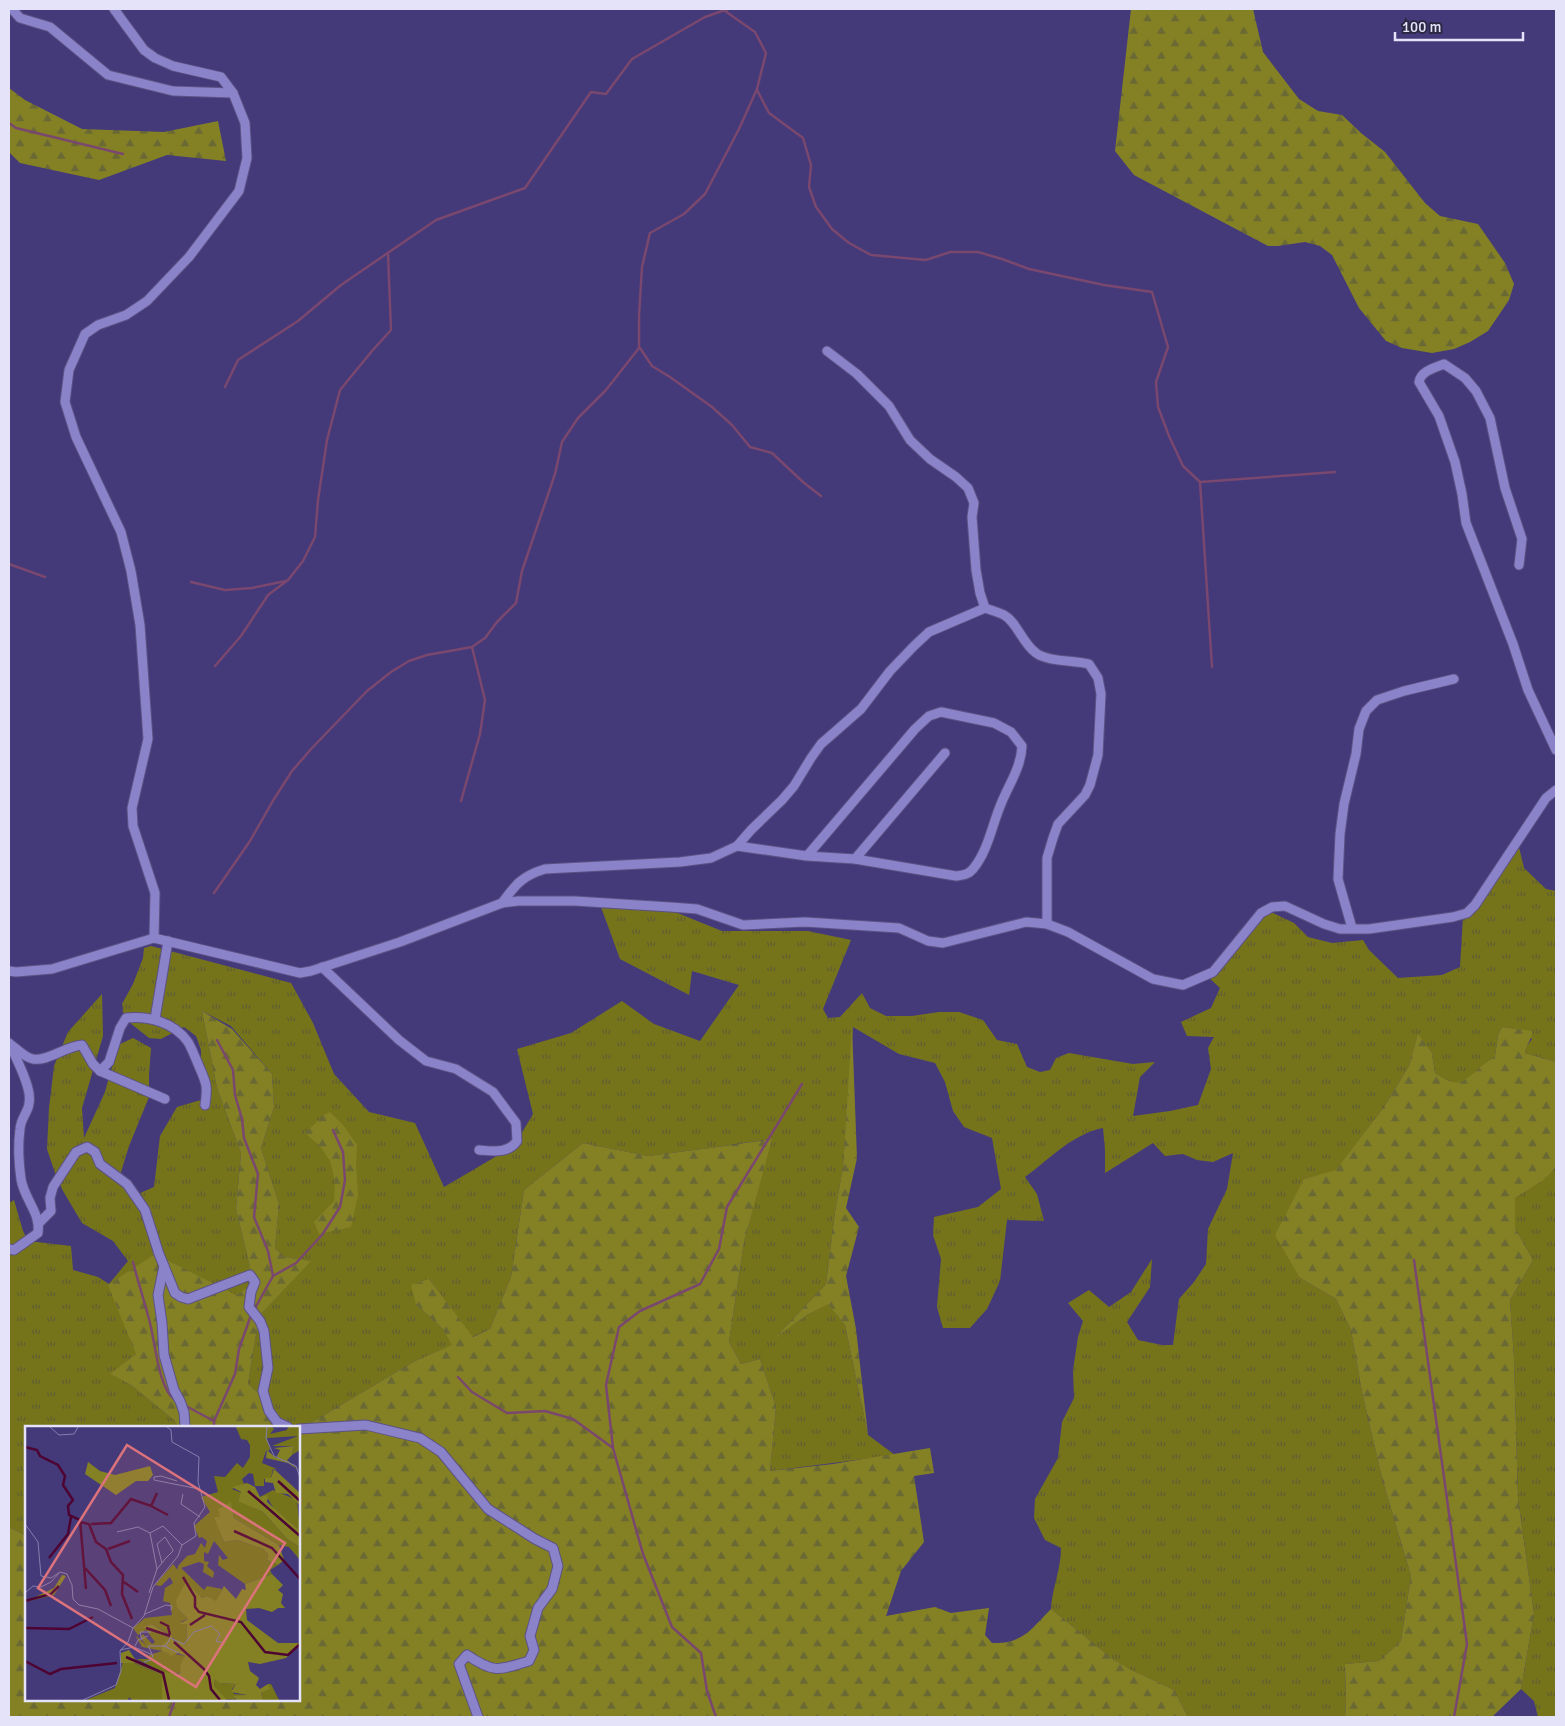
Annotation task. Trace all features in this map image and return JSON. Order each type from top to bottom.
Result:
[{"type":"street","points":[[12,9],[20,18],[50,27],[108,75],[173,91],[233,93]]},
{"type":"street","points":[[114,9],[144,50],[150,54],[172,66],[221,77],[233,93],[245,123],[247,158],[239,191],[189,257],[147,301],[126,315],[98,325],[85,334],[70,370],[65,402],[76,438],[121,532],[133,580],[140,625],[148,739],[132,808],[132,826],[155,893],[154,938]]},
{"type":"street","points":[[827,351],[857,374],[889,406],[910,440],[930,459],[968,488],[974,503],[973,542],[980,593],[985,608]]},
{"type":"street","points":[[1519,565],[1522,539],[1505,488],[1490,418],[1476,391],[1465,378],[1444,364],[1424,373],[1420,377],[1419,382],[1439,416],[1455,462],[1466,523],[1528,690],[1556,750]]},
{"type":"street","points":[[502,903],[521,880],[530,874],[545,869],[680,862],[711,858],[737,846],[750,830],[794,786],[821,744],[861,709],[890,671],[914,646],[929,632],[985,608],[1004,615],[1012,622],[1026,644],[1038,655],[1089,664],[1098,678],[1101,694],[1098,754],[1090,785],[1085,795],[1058,824],[1047,858],[1047,924]]},
{"type":"street","points":[[1352,928],[1338,879],[1340,834],[1359,729],[1366,711],[1377,700],[1404,691],[1454,679]]},
{"type":"street","points":[[737,846],[807,856],[855,859],[956,876],[965,875],[970,872],[978,861],[986,846],[1001,803],[1015,776],[1022,752],[1020,741],[1011,732],[994,723],[941,712],[929,716],[915,729],[807,856]]},
{"type":"street","points":[[855,859],[945,753]]},
{"type":"street","points":[[9,971],[52,969],[154,938],[300,973],[400,942],[502,903],[518,901],[575,901],[697,909],[743,925],[805,922],[899,928],[928,940],[943,942],[1026,922],[1047,924],[1068,932],[1152,979],[1183,985],[1213,972],[1261,913],[1272,907],[1284,906],[1340,929],[1369,929],[1417,924],[1467,913],[1476,905],[1546,798],[1556,790]]},
{"type":"street","points":[[155,1019],[168,941]]},
{"type":"street","points":[[322,967],[399,1040],[426,1061],[456,1069],[493,1092],[516,1122],[518,1141],[513,1148],[498,1152],[479,1150]]},
{"type":"street","points":[[100,1071],[109,1062],[120,1028],[126,1018],[140,1016],[155,1019],[177,1029],[189,1043],[208,1087],[205,1105]]},
{"type":"street","points":[[9,1043],[32,1059],[44,1058],[72,1046],[82,1045],[93,1064],[100,1071],[165,1099]]},
{"type":"street","points":[[9,1043],[29,1093],[28,1109],[20,1129],[21,1177],[24,1194],[40,1223]]},
{"type":"street","points":[[9,1249],[14,1250],[38,1232],[40,1223],[51,1211],[50,1198],[53,1187],[76,1152],[87,1147],[95,1152],[100,1164],[127,1184],[145,1210],[175,1293],[188,1299],[250,1275],[255,1282],[250,1292],[250,1307],[264,1331],[268,1368],[263,1391],[269,1411],[278,1422],[286,1426]]},
{"type":"street","points":[[164,1266],[158,1295],[164,1355],[174,1390],[184,1412],[185,1426]]},
{"type":"street","points":[[300,1429],[366,1424],[420,1438],[441,1452],[488,1508],[535,1539],[553,1548],[558,1566],[552,1589],[538,1608],[530,1636],[534,1650],[529,1661],[498,1670],[481,1665],[467,1655],[459,1664],[478,1717]]},
{"type":"green space","points":[[1131,9],[1253,9],[1263,52],[1299,99],[1318,111],[1342,115],[1385,152],[1425,203],[1440,216],[1478,224],[1505,263],[1514,284],[1509,300],[1488,331],[1454,349],[1432,353],[1402,348],[1386,341],[1359,308],[1332,255],[1320,246],[1305,242],[1268,246],[1134,175],[1115,151]]},
{"type":"green space","points":[[9,88],[25,100],[82,129],[164,132],[218,121],[226,161],[167,155],[99,180],[20,163],[9,152]]},
{"type":"green space","points":[[1517,839],[1524,868],[1546,889],[1556,891],[1556,1062],[1525,1053],[1526,1047],[1532,1039],[1516,1029],[1502,1027],[1498,1035],[1495,1056],[1462,1083],[1449,1083],[1435,1073],[1432,1053],[1418,1035],[1409,1066],[1384,1107],[1336,1171],[1304,1179],[1300,1278],[1336,1299],[1351,1330],[1362,1392],[1382,1478],[1411,1576],[1401,1641],[1379,1661],[1345,1664],[1345,1717],[1188,1717],[1174,1690],[1128,1669],[1114,1660],[1051,1609],[1060,1564],[1061,1548],[1045,1540],[1034,1518],[1035,1499],[1058,1458],[1062,1422],[1074,1398],[1073,1370],[1078,1337],[1083,1321],[1068,1303],[1089,1290],[1109,1307],[1131,1292],[1152,1259],[1150,1287],[1127,1322],[1138,1340],[1162,1345],[1173,1345],[1179,1299],[1206,1264],[1208,1229],[1227,1189],[1233,1153],[1213,1162],[1197,1160],[1183,1154],[1165,1156],[1153,1143],[1105,1173],[1103,1128],[1071,1141],[1025,1177],[1037,1194],[1044,1221],[1007,1220],[1000,1281],[987,1309],[970,1328],[943,1328],[937,1307],[941,1259],[933,1235],[934,1217],[978,1207],[1001,1189],[992,1138],[964,1127],[953,1111],[945,1082],[935,1063],[899,1054],[853,1027],[843,1167],[826,1284],[777,1336],[828,1303],[845,1325],[868,1435],[895,1455],[770,1471],[776,1407],[760,1359],[741,1364],[729,1342],[744,1242],[771,1139],[648,1156],[583,1143],[524,1190],[511,1277],[490,1329],[472,1337],[429,1279],[416,1304],[443,1329],[453,1345],[415,1361],[300,1429],[300,1426],[271,1426],[267,1401],[248,1384],[259,1316],[310,1261],[284,1257],[275,1248],[279,1204],[261,1148],[274,1107],[272,1074],[231,1026],[202,1011],[217,1088],[241,1153],[236,1209],[254,1284],[236,1296],[155,1254],[136,1354],[111,1374],[131,1385],[174,1420],[177,1426],[25,1426],[25,1535],[9,1527],[9,1203],[14,1200],[23,1231],[28,1241],[71,1246],[73,1270],[98,1277],[109,1284],[128,1261],[113,1241],[82,1223],[63,1191],[47,1149],[54,1066],[68,1032],[102,994],[103,1036],[82,1108],[84,1138],[105,1092],[118,1045],[133,1038],[151,1048],[149,1097],[129,1146],[121,1172],[126,1185],[138,1194],[154,1187],[160,1136],[177,1107],[201,1100],[201,1050],[196,1036],[184,1027],[161,1039],[149,1038],[124,1018],[122,1004],[133,984],[143,958],[144,948],[151,946],[291,983],[313,1023],[334,1074],[369,1112],[415,1123],[444,1187],[514,1146],[533,1114],[517,1049],[571,1033],[622,1001],[654,1024],[700,1041],[739,985],[692,971],[689,995],[620,959],[601,907],[665,908],[722,931],[808,931],[851,940],[823,1009],[828,1018],[840,1017],[862,993],[870,1008],[886,1016],[959,1012],[983,1020],[997,1040],[1017,1044],[1027,1067],[1040,1072],[1050,1070],[1056,1058],[1069,1053],[1133,1064],[1155,1062],[1140,1077],[1133,1116],[1198,1105],[1211,1069],[1208,1048],[1214,1037],[1187,1036],[1181,1022],[1211,1008],[1220,988],[1205,974],[1239,931],[1255,918],[1273,913],[1294,923],[1308,937],[1332,943],[1363,940],[1369,950],[1398,978],[1442,975],[1460,967],[1463,917]]},
{"type":"green space","points":[[202,1011],[232,1029],[272,1074],[274,1107],[261,1148],[279,1204],[275,1248],[284,1257],[311,1261],[259,1316],[248,1384],[267,1401],[271,1426],[177,1426],[174,1420],[131,1385],[110,1374],[136,1354],[108,1285],[155,1254],[236,1295],[254,1284],[236,1209],[241,1153],[217,1088]]},
{"type":"green space","points":[[852,1026],[857,1158],[846,1208],[859,1227],[846,1276],[856,1329],[868,1435],[845,1325],[828,1304],[807,1315],[775,1338],[826,1284],[843,1167]]},
{"type":"green space","points":[[1502,1027],[1532,1031],[1525,1053],[1556,1062],[1556,1167],[1545,1179],[1515,1198],[1515,1228],[1533,1260],[1510,1300],[1514,1358],[1518,1498],[1534,1614],[1521,1689],[1492,1717],[1345,1717],[1345,1664],[1379,1661],[1401,1641],[1411,1576],[1382,1478],[1362,1392],[1351,1330],[1336,1299],[1300,1278],[1275,1235],[1304,1179],[1336,1170],[1384,1107],[1409,1066],[1418,1034],[1432,1053],[1435,1073],[1452,1082],[1461,1082],[1495,1056],[1498,1035]]},
{"type":"green space","points":[[330,1112],[343,1125],[357,1145],[358,1195],[351,1227],[319,1234],[314,1222],[334,1201],[335,1181],[330,1161],[320,1146],[305,1133],[324,1115]]},
{"type":"green space","points":[[772,1139],[744,1242],[729,1342],[741,1364],[760,1359],[776,1407],[770,1471],[833,1464],[930,1448],[934,1473],[914,1476],[924,1542],[901,1571],[886,1616],[935,1607],[951,1613],[989,1608],[985,1635],[992,1643],[1003,1643],[1026,1634],[1051,1609],[1114,1660],[1174,1690],[1188,1717],[9,1717],[9,1527],[25,1535],[25,1701],[300,1701],[300,1429],[415,1361],[452,1345],[443,1329],[416,1304],[411,1285],[429,1279],[473,1337],[490,1329],[511,1277],[524,1190],[583,1143],[648,1156]]},
{"type":"green space","points":[[1556,1167],[1556,1717],[1538,1717],[1534,1701],[1521,1689],[1534,1614],[1518,1498],[1514,1358],[1510,1300],[1533,1260],[1515,1228],[1515,1198],[1545,1178]]},
{"type":"waterway","points":[[225,387],[238,360],[298,321],[341,285],[436,220],[525,188],[591,92],[606,94],[632,59],[705,17],[728,9]]},
{"type":"waterway","points":[[214,893],[250,841],[292,771],[367,691],[391,672],[409,661],[427,655],[472,647],[485,638],[497,622],[516,603],[522,571],[555,474],[562,442],[578,418],[606,390],[639,348],[642,267],[650,233],[684,214],[705,194],[739,129],[757,89],[766,53],[755,32],[725,11]]},
{"type":"waterway","points":[[757,90],[769,113],[803,138],[811,165],[809,187],[816,207],[832,229],[849,243],[871,255],[926,260],[950,252],[978,252],[1029,269],[1104,285],[1152,292],[1168,347],[1156,382],[1158,407],[1183,466],[1200,482],[1335,472]]},
{"type":"waterway","points":[[9,123],[16,128],[123,154]]},
{"type":"waterway","points":[[215,666],[241,636],[268,595],[288,580],[303,561],[315,537],[318,500],[327,440],[340,390],[391,330],[388,253]]},
{"type":"waterway","points":[[640,348],[652,366],[712,407],[732,425],[750,447],[772,453],[821,496]]},
{"type":"waterway","points":[[1200,482],[1212,667]]},
{"type":"waterway","points":[[9,564],[45,577]]},
{"type":"waterway","points":[[191,582],[225,590],[252,588],[286,581]]},
{"type":"waterway","points":[[461,801],[480,734],[485,700],[472,647]]},
{"type":"waterway","points":[[217,1040],[233,1070],[235,1095],[242,1119],[244,1138],[258,1174],[254,1217],[268,1251],[273,1276],[254,1310]]},
{"type":"waterway","points":[[716,1717],[707,1691],[701,1653],[672,1627],[643,1554],[613,1448],[606,1385],[619,1327],[640,1311],[700,1284],[719,1249],[727,1207],[802,1084]]},
{"type":"waterway","points":[[273,1276],[296,1263],[322,1235],[340,1207],[345,1180],[343,1152],[333,1130]]},
{"type":"waterway","points":[[1414,1260],[1467,1644],[1454,1717]]},
{"type":"waterway","points":[[133,1262],[149,1319],[161,1375],[169,1394],[175,1400]]},
{"type":"waterway","points":[[214,1426],[214,1421],[235,1374],[239,1349],[251,1315]]},
{"type":"waterway","points":[[458,1377],[472,1392],[507,1413],[545,1411],[573,1419],[613,1448]]},
{"type":"waterway","points":[[184,1405],[214,1421]]},
{"type":"waterway","points":[[169,1717],[175,1701]]}]
